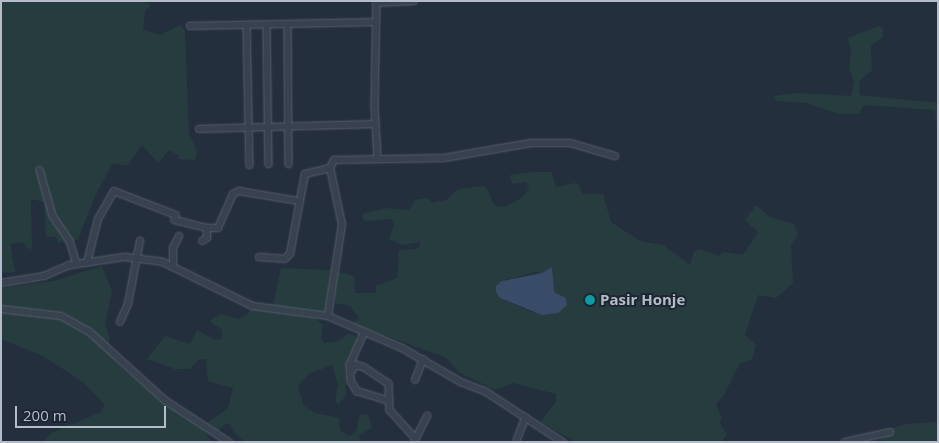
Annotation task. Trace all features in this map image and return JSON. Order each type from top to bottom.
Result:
[{"type":"street","points":[[378,157],[375,124],[375,22],[377,2],[414,1]]},
{"type":"street","points":[[190,26],[375,22]]},
{"type":"street","points":[[288,24],[289,164]]},
{"type":"street","points":[[247,25],[250,164]]},
{"type":"street","points":[[267,25],[269,164]]},
{"type":"street","points":[[198,128],[375,124]]},
{"type":"street","points":[[328,316],[342,225],[330,168],[331,163],[337,158],[444,158],[531,143],[570,143],[615,156]]},
{"type":"street","points":[[259,257],[285,259],[290,254],[304,174],[330,168]]},
{"type":"street","points":[[40,170],[53,216],[70,241],[77,264]]},
{"type":"street","points":[[87,263],[98,218],[114,190],[176,215],[175,220],[207,228],[218,228],[232,194],[239,191],[299,201]]},
{"type":"street","points":[[202,241],[207,238],[207,228]]},
{"type":"street","points":[[173,266],[173,248],[179,236]]},
{"type":"street","points":[[120,322],[126,311],[140,241]]},
{"type":"street","points":[[1,283],[26,280],[77,264],[137,257],[173,266],[253,306],[328,316],[364,334],[423,359],[461,382],[485,391],[563,442]]},
{"type":"street","points":[[1,309],[61,316],[82,327],[118,354],[165,400],[229,442]]},
{"type":"street","points":[[364,334],[352,360],[351,381],[357,391],[389,401]]},
{"type":"street","points":[[415,380],[423,359]]},
{"type":"street","points":[[351,372],[356,365],[364,367],[389,384],[390,410],[414,440],[427,416]]},
{"type":"street","points":[[516,442],[525,418]]},
{"type":"street","points":[[845,442],[890,432]]},
{"type":"green space","points":[[1,1],[141,1],[151,5],[145,11],[143,30],[161,35],[180,25],[185,30],[189,134],[197,151],[195,160],[179,159],[178,155],[169,150],[158,163],[142,145],[127,166],[113,163],[95,196],[78,239],[73,241],[58,243],[56,237],[46,237],[44,202],[31,199],[32,249],[26,248],[23,242],[10,244],[15,272],[1,273]]},
{"type":"green space","points":[[879,26],[883,28],[883,37],[871,46],[872,70],[859,82],[860,95],[938,103],[938,141],[935,110],[864,105],[859,114],[840,114],[806,103],[777,101],[774,96],[794,93],[851,96],[854,81],[849,68],[851,51],[848,38]]},
{"type":"green space","points":[[530,172],[552,172],[556,187],[575,183],[579,185],[583,194],[603,194],[611,222],[640,241],[663,245],[690,265],[694,251],[699,249],[718,256],[724,252],[743,255],[758,232],[745,220],[756,205],[770,217],[794,224],[798,234],[791,245],[793,283],[776,298],[758,295],[745,335],[756,345],[752,359],[740,363],[724,395],[716,404],[722,418],[719,421],[727,435],[721,442],[576,442],[540,422],[556,402],[556,394],[513,383],[495,390],[460,373],[445,357],[355,325],[353,323],[359,318],[350,306],[335,303],[339,272],[354,276],[355,293],[376,293],[376,286],[397,278],[399,250],[417,249],[420,245],[420,242],[402,245],[389,239],[394,224],[391,219],[364,221],[362,214],[386,208],[409,210],[415,200],[428,198],[432,203],[446,200],[458,189],[481,186],[486,187],[495,206],[504,207],[517,201],[529,190],[526,182],[512,184],[510,175]],"holes":[[[535,272],[551,275],[554,292],[564,296],[532,312],[500,298],[502,281]]]},
{"type":"green space","points":[[102,266],[112,291],[105,324],[110,339],[107,350],[123,369],[204,431],[212,442],[44,442],[51,433],[101,412],[105,405],[83,382],[43,356],[1,339],[1,288],[54,281]]},
{"type":"green space","points":[[281,268],[330,270],[326,312],[273,306]]},
{"type":"green space","points":[[251,308],[316,319],[323,325],[321,339],[324,343],[338,341],[350,333],[358,338],[345,367],[346,395],[338,405],[335,401],[338,385],[332,365],[308,374],[298,386],[304,406],[315,413],[339,418],[340,430],[349,436],[356,432],[360,414],[368,415],[372,428],[359,435],[361,442],[245,442],[235,434],[230,424],[225,424],[217,432],[207,423],[228,408],[233,388],[208,381],[206,359],[198,360],[190,369],[175,369],[147,359],[165,336],[190,344],[197,330],[215,340],[222,339],[222,330],[210,322],[213,318],[221,314],[239,319],[248,314]]},
{"type":"green space","points":[[938,422],[938,442],[883,442],[877,433],[906,424]]},
{"type":"water","points":[[552,267],[554,292],[566,298],[567,305],[558,313],[542,315],[500,298],[496,292],[496,286],[502,281],[542,273]]},
{"type":"place","name":"Pasir Honje","points":[[590,300]]}]
